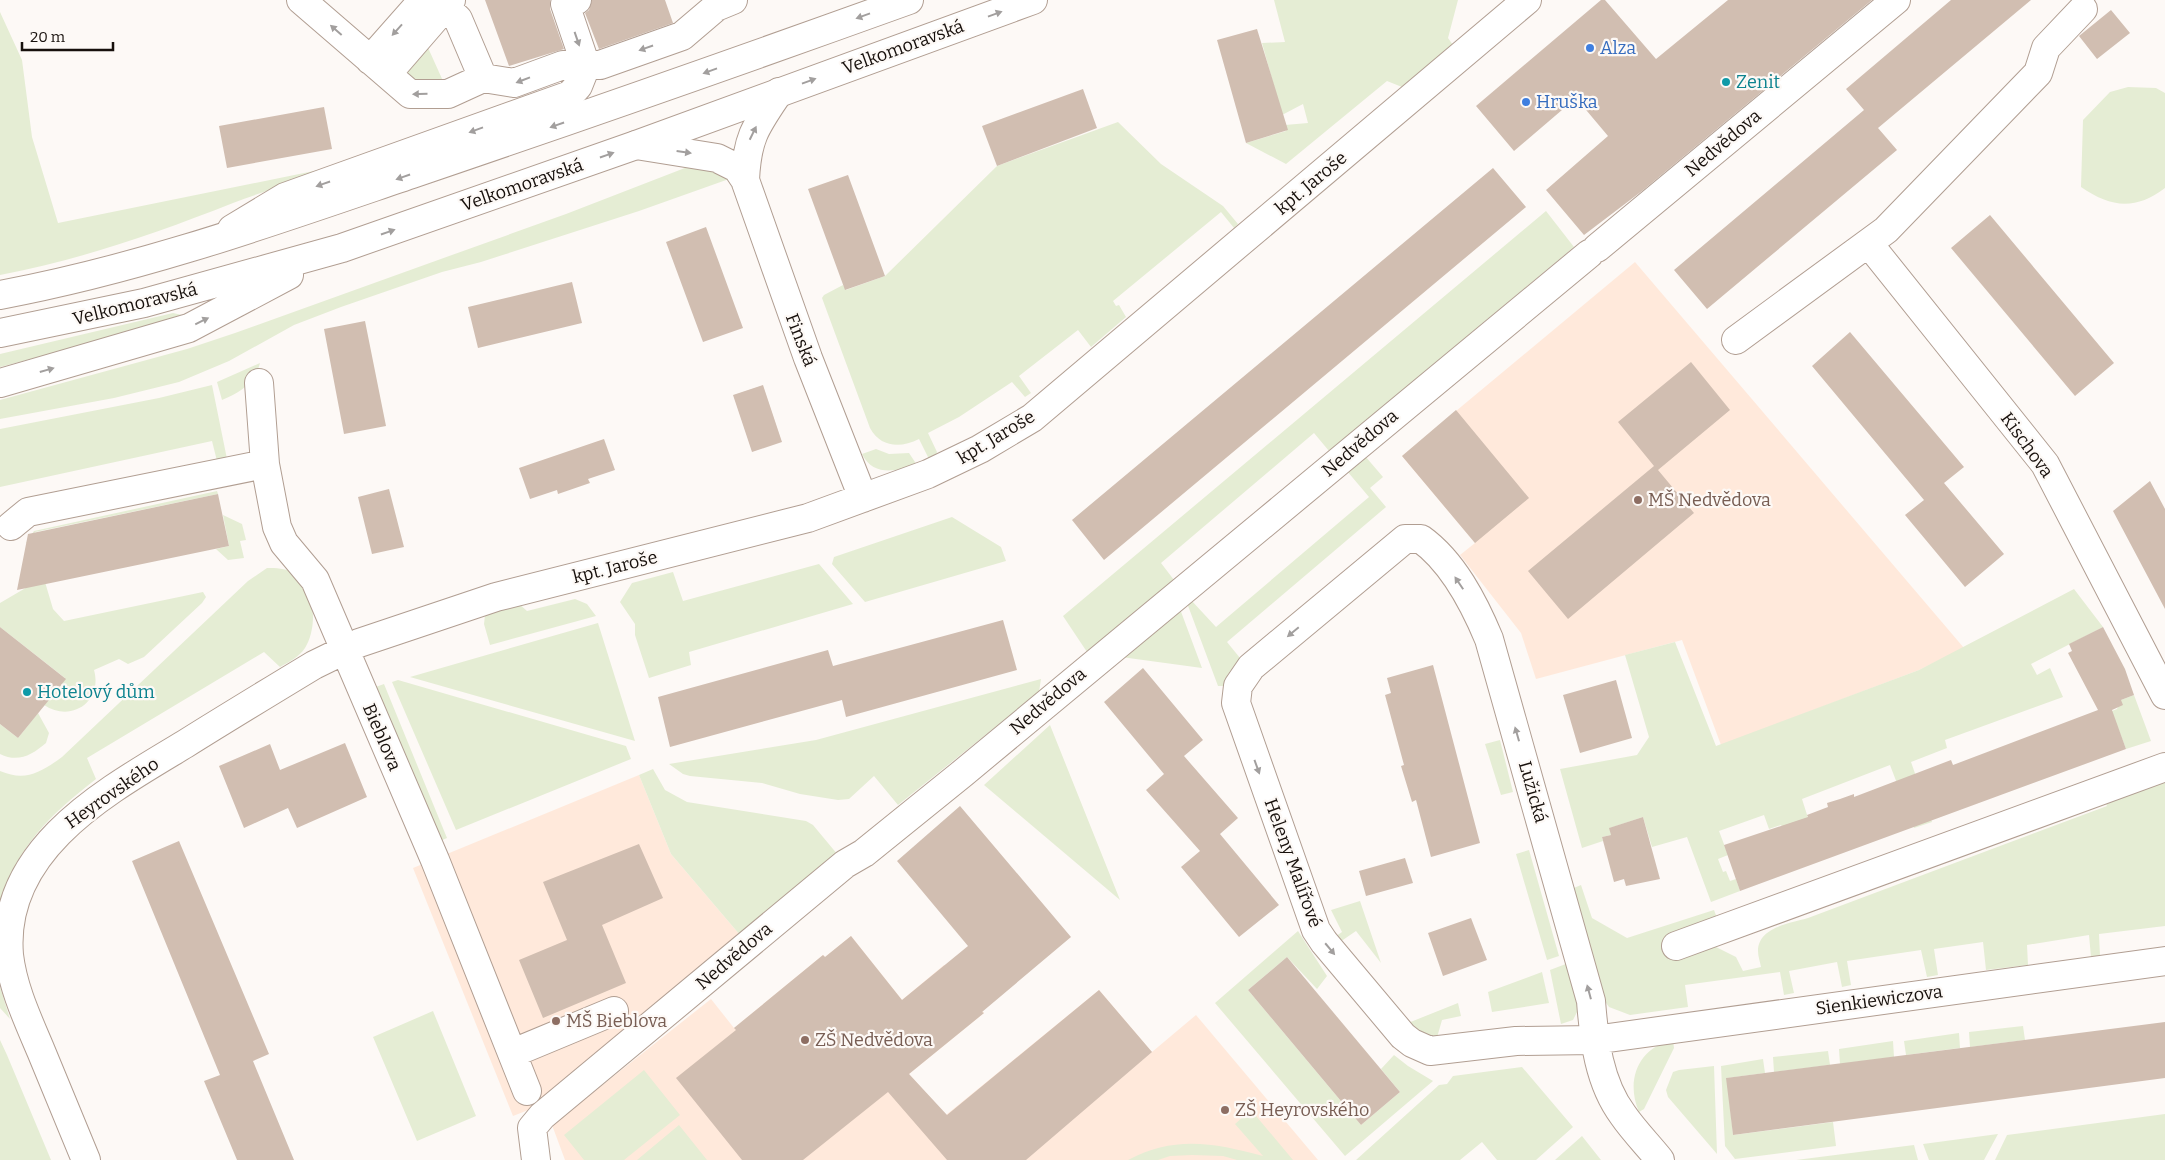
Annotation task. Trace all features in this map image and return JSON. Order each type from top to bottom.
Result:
[{"type":"street","points":[[301,0],[410,94],[448,94],[483,78],[514,83],[563,65],[600,65],[682,36],[716,7],[733,0]]},
{"type":"street","points":[[204,245],[285,197],[570,95],[578,86],[586,66],[565,4],[577,0]]},
{"type":"street","points":[[0,295],[84,278],[204,245],[644,95],[909,0]]},
{"type":"street","name":"Velkomoravská","points":[[0,333],[144,303],[342,248],[636,145],[1032,0]]},
{"type":"street","name":"Nedvědova","points":[[536,1160],[532,1128],[542,1116],[813,890],[963,773],[1896,0]]},
{"type":"street","name":"kpt. Jaroše","points":[[344,649],[496,597],[808,518],[928,474],[980,449],[1032,418],[1523,1]]},
{"type":"street","points":[[379,67],[439,2],[458,19],[483,78]]},
{"type":"street","points":[[1736,340],[1886,230],[2038,73],[2046,48],[2083,9]]},
{"type":"street","name":"Finská","points":[[745,180],[746,153],[753,131],[779,92]]},
{"type":"street","name":"Finská","points":[[636,145],[717,158],[737,168],[745,180],[808,358],[863,498]]},
{"type":"street","name":"Kischova","points":[[1869,244],[2045,464],[2164,690]]},
{"type":"street","points":[[0,383],[189,328],[342,248]]},
{"type":"street","name":"Bieblova","points":[[259,383],[265,464],[280,536],[315,580],[435,860],[527,1091]]},
{"type":"street","points":[[11,526],[28,512],[265,464]]},
{"type":"street","name":"Lužická","points":[[1330,601],[1396,544],[1405,539],[1415,538],[1429,545],[1441,558],[1470,598],[1489,639],[1577,946],[1591,1001],[1594,1040],[1603,1075],[1622,1114],[1660,1160]]},
{"type":"street","name":"Heleny Malířové","points":[[1330,601],[1245,674],[1236,694],[1237,712],[1316,930],[1403,1036],[1412,1043],[1430,1051],[1516,1041],[1594,1040]]},
{"type":"street","name":"Heyrovského","points":[[86,1160],[25,1012],[12,970],[8,926],[11,911],[23,880],[38,854],[49,841],[94,801],[299,674],[344,649]]},
{"type":"street","points":[[1676,946],[2165,767]]},
{"type":"street","name":"Sienkiewiczova","points":[[1594,1040],[2165,961]]},
{"type":"street","points":[[513,1053],[614,1010]]},
{"type":"shaded area","name":"MŠ Nedvědova","points":[[1635,262],[1964,648],[1919,670],[1721,745],[1682,640],[1536,679],[1521,633],[1460,555],[1475,543],[1402,456]]},
{"type":"shaded area","name":"MŠ Bieblova","points":[[639,775],[671,854],[740,935],[536,1107],[513,1116],[413,868]]},
{"type":"shaded area","name":"ZŠ Nedvědova","points":[[851,936],[902,1000],[944,965],[984,1013],[909,1074],[946,1115],[1099,990],[1152,1052],[1196,1015],[1318,1160],[565,1160],[552,1125],[711,999],[734,1028],[823,955],[825,957]]},
{"type":"green space","points":[[1274,0],[1458,0],[1448,38],[1453,45],[1402,87],[1387,81],[1286,164],[1246,143],[1286,131],[1285,125],[1308,123],[1303,104],[1282,115],[1262,43],[1285,42]]},
{"type":"green space","points":[[0,12],[22,60],[32,137],[58,223],[353,163],[248,198],[118,245],[59,262],[0,275]]},
{"type":"green space","points":[[425,41],[443,81],[427,85],[410,80],[403,66]]},
{"type":"green space","points":[[2128,87],[2156,88],[2165,93],[2165,188],[2143,200],[2123,204],[2102,199],[2081,187],[2083,120],[2110,92]]},
{"type":"green space","points":[[1118,122],[1161,164],[1223,206],[1238,224],[1234,228],[1221,212],[1113,301],[1116,306],[1119,305],[1126,317],[1091,347],[1078,330],[1019,376],[1031,393],[1025,397],[1012,382],[959,417],[928,433],[937,452],[936,455],[929,459],[919,439],[898,445],[886,443],[880,439],[870,428],[822,298],[824,295],[843,285],[846,290],[885,276],[997,166]]},
{"type":"green space","points":[[706,165],[729,179],[639,211],[481,262],[442,272],[341,307],[294,325],[229,361],[179,382],[114,398],[0,419],[0,400],[187,349],[566,214],[690,166]]},
{"type":"green space","points":[[1546,211],[1574,247],[1329,451],[1314,433],[1161,563],[1174,580],[1087,652],[1063,616]]},
{"type":"green space","points":[[173,313],[182,315],[172,322],[0,367],[0,354]]},
{"type":"green space","points":[[260,363],[254,377],[246,386],[222,400],[217,382]]},
{"type":"green space","points":[[212,385],[227,459],[217,461],[212,441],[0,487],[0,429],[159,398]]},
{"type":"green space","points":[[876,449],[889,454],[909,453],[917,465],[894,470],[879,469],[872,466],[862,454]]},
{"type":"green space","points":[[1365,456],[1383,477],[1370,488],[1386,507],[1227,642],[1240,658],[1228,674],[1224,686],[1218,686],[1187,603],[1191,600],[1216,627],[1369,497],[1347,471]]},
{"type":"green space","points":[[217,491],[218,494],[35,532],[31,544],[26,543],[34,531]]},
{"type":"green space","points":[[223,515],[242,524],[246,540],[240,541],[244,558],[228,560],[216,549],[229,546]]},
{"type":"green space","points":[[952,517],[1001,547],[1006,561],[865,602],[832,564],[834,557]]},
{"type":"green space","points":[[819,564],[853,604],[689,652],[691,665],[649,678],[635,635],[635,624],[620,602],[632,583],[673,572],[683,601]]},
{"type":"green space","points":[[267,568],[293,573],[301,579],[310,597],[313,619],[312,629],[303,651],[280,667],[264,652],[87,758],[96,779],[64,805],[25,849],[6,885],[0,905],[0,771],[18,776],[33,774],[62,757],[248,581]]},
{"type":"green space","points":[[45,582],[53,609],[64,621],[203,592],[206,597],[202,603],[144,657],[128,664],[119,659],[94,670],[96,681],[94,692],[89,700],[74,710],[64,712],[44,705],[65,678],[0,627],[0,603],[29,586]]},
{"type":"green space","points":[[2074,589],[2103,627],[2031,664],[2037,675],[2050,668],[2063,697],[1945,740],[1947,748],[1911,762],[1932,822],[1914,828],[1890,765],[1802,799],[1808,818],[1782,827],[1781,825],[1769,829],[1764,815],[1719,831],[1728,855],[1718,859],[1723,872],[1726,871],[1730,881],[1736,879],[1740,891],[1711,902],[1687,837],[1652,847],[1643,817],[1610,828],[1611,835],[1602,837],[1603,841],[1582,848],[1560,769],[1637,755],[1649,737],[1625,655],[1675,642],[1716,746],[1919,670]]},
{"type":"green space","points":[[575,599],[587,604],[596,616],[490,645],[484,624],[485,615],[518,603],[527,611]]},
{"type":"green space","points":[[1180,609],[1202,668],[1121,657]]},
{"type":"green space","points":[[598,623],[635,741],[410,677]]},
{"type":"green space","points":[[1041,679],[1039,692],[898,805],[874,776],[849,799],[838,800],[800,794],[762,783],[690,776],[683,774],[669,764],[816,740]]},
{"type":"green space","points":[[398,680],[626,746],[631,759],[456,830],[392,682]]},
{"type":"green space","points":[[384,684],[447,838],[433,844],[370,689]]},
{"type":"green space","points":[[2134,695],[2151,741],[2126,749],[2118,728],[2107,713],[2117,709],[2121,700]]},
{"type":"green space","points":[[38,713],[49,733],[46,743],[30,754],[19,758],[0,754],[0,724],[18,738]]},
{"type":"green space","points":[[1050,725],[1120,900],[984,785]]},
{"type":"green space","points":[[1500,740],[1513,792],[1501,795],[1485,744]]},
{"type":"green space","points":[[653,769],[665,790],[687,802],[806,821],[813,825],[838,855],[740,935],[671,854],[639,775]]},
{"type":"green space","points":[[2165,776],[2165,926],[2099,934],[2100,956],[2091,957],[2089,935],[2027,945],[2028,965],[1986,970],[1983,942],[1934,949],[1938,975],[1927,977],[1921,950],[1847,961],[1851,985],[1842,987],[1837,962],[1789,971],[1794,993],[1784,995],[1780,972],[1685,985],[1688,1007],[1630,1015],[1609,1007],[1596,989],[1569,890],[1581,885],[1592,918],[1627,938],[1714,910],[1717,918],[1714,946],[1736,957],[1743,971],[1761,967],[1758,953],[1759,943],[1763,936],[1777,927],[1808,918],[2107,806],[2104,798]]},
{"type":"green space","points":[[1529,850],[1559,956],[1547,960],[1516,854]]},
{"type":"green space","points":[[1360,901],[1381,963],[1356,931],[1337,944],[1332,939],[1342,932],[1331,910]]},
{"type":"green space","points":[[1298,931],[1327,976],[1317,989],[1287,957],[1248,990],[1361,1125],[1400,1092],[1381,1069],[1394,1055],[1433,1081],[1345,1156],[1215,1003]]},
{"type":"green space","points":[[1571,962],[1579,1008],[1573,1020],[1561,1024],[1550,970]]},
{"type":"green space","points":[[1542,972],[1549,1003],[1492,1012],[1488,992]]},
{"type":"green space","points":[[0,987],[10,1019],[0,1008]]},
{"type":"green space","points":[[1458,1003],[1461,1016],[1442,1020],[1436,1041],[1403,1025]]},
{"type":"green space","points":[[433,1011],[476,1116],[417,1141],[373,1037]]},
{"type":"green space","points":[[2023,1026],[2025,1040],[1970,1047],[1969,1032]]},
{"type":"green space","points":[[1959,1033],[1960,1048],[1906,1055],[1904,1041]]},
{"type":"green space","points":[[0,1040],[7,1055],[51,1160],[0,1160]]},
{"type":"green space","points":[[1673,1040],[1674,1048],[1644,1109],[1639,1112],[1634,1088],[1638,1067],[1651,1050]]},
{"type":"green space","points":[[1893,1041],[1894,1057],[1840,1064],[1839,1049]]},
{"type":"green space","points":[[1828,1051],[1830,1065],[1774,1072],[1773,1057]]},
{"type":"green space","points":[[1763,1059],[1765,1073],[1727,1078],[1733,1135],[1833,1122],[1836,1146],[1735,1159],[1725,1146],[1721,1066]]},
{"type":"green space","points":[[1714,1066],[1717,1154],[1668,1097],[1666,1090],[1673,1072]]},
{"type":"green space","points":[[1522,1067],[1573,1127],[1536,1160],[1497,1160],[1482,1142],[1460,1160],[1356,1160],[1439,1085],[1447,1084],[1453,1076]]},
{"type":"green space","points":[[644,1070],[680,1115],[624,1160],[584,1160],[564,1135]]},
{"type":"green space","points":[[1251,1110],[1293,1160],[1237,1160],[1223,1156],[1192,1155],[1170,1156],[1158,1160],[1128,1160],[1145,1152],[1178,1144],[1211,1145],[1263,1156],[1235,1124]]},
{"type":"green space","points":[[2165,1114],[2165,1160],[1995,1160],[2007,1135]]},
{"type":"green space","points":[[679,1125],[707,1160],[637,1160]]},
{"type":"green space","points":[[1998,1134],[1984,1160],[1929,1160],[1923,1144]]},
{"type":"green space","points":[[1582,1136],[1601,1160],[1555,1160]]},
{"type":"green space","points":[[1914,1145],[1918,1160],[1796,1160]]},
{"type":"building","points":[[485,0],[550,0],[550,9],[564,49],[509,66]]},
{"type":"building","points":[[592,0],[665,0],[673,23],[599,49],[585,13],[589,10]]},
{"type":"building","points":[[1601,0],[1605,0],[1656,59],[1728,0],[1872,0],[1642,191],[1584,235],[1546,190],[1608,136],[1576,98],[1514,151],[1476,106]]},
{"type":"building","points":[[1951,0],[2031,0],[1878,128],[1897,150],[1707,309],[1674,270],[1864,110],[1846,89]]},
{"type":"building","points":[[2111,10],[2130,33],[2097,59],[2079,36]]},
{"type":"building","points":[[1257,29],[1288,130],[1246,143],[1217,40]]},
{"type":"building","points":[[1083,89],[1097,128],[997,166],[982,126]]},
{"type":"building","points":[[324,107],[332,149],[227,168],[219,126]]},
{"type":"building","points":[[1493,168],[1526,207],[1104,560],[1072,520]]},
{"type":"building","points":[[848,175],[885,276],[845,290],[808,189]]},
{"type":"building","points":[[1990,215],[2114,363],[2075,396],[1951,248]]},
{"type":"building","points":[[706,227],[743,328],[703,342],[666,242]]},
{"type":"building","points":[[572,282],[582,323],[478,348],[468,307]]},
{"type":"building","points":[[365,321],[386,426],[344,434],[324,329]]},
{"type":"building","points":[[1850,332],[1964,467],[1944,483],[2004,554],[1965,587],[1905,515],[1924,500],[1812,366]]},
{"type":"building","points":[[1691,362],[1730,410],[1658,470],[1694,513],[1568,619],[1528,571],[1654,466],[1618,422]]},
{"type":"building","points":[[763,385],[782,442],[752,452],[733,395]]},
{"type":"building","points":[[1456,410],[1529,498],[1475,543],[1402,456]]},
{"type":"building","points":[[604,439],[615,470],[588,479],[590,483],[558,494],[557,490],[530,499],[519,468]]},
{"type":"building","points":[[2150,481],[2165,509],[2165,609],[2113,511]]},
{"type":"building","points":[[389,489],[404,547],[372,554],[358,497]]},
{"type":"building","points":[[218,494],[229,546],[17,590],[28,534]]},
{"type":"building","points":[[1003,620],[1017,670],[846,717],[842,700],[670,747],[658,697],[828,650],[833,666]]},
{"type":"building","name":"Hotelový dům","points":[[0,627],[66,679],[18,738],[0,724]]},
{"type":"building","points":[[2103,627],[2125,669],[2134,695],[2121,700],[2123,705],[2112,710],[2126,749],[1740,891],[1724,845],[1808,817],[1807,815],[1828,807],[1827,803],[1854,794],[1854,797],[1951,760],[1953,765],[2098,710],[2068,653],[2072,651],[2069,644]]},
{"type":"building","points":[[1433,665],[1480,843],[1431,857],[1416,800],[1412,802],[1401,766],[1404,765],[1385,695],[1391,693],[1387,678]]},
{"type":"building","points":[[1143,668],[1203,740],[1184,756],[1238,818],[1220,834],[1279,905],[1239,937],[1181,867],[1200,851],[1146,790],[1164,774],[1104,702]]},
{"type":"building","points":[[1616,680],[1632,738],[1580,753],[1563,695]]},
{"type":"building","points":[[345,743],[367,797],[297,828],[288,808],[244,828],[219,766],[270,744],[280,770]]},
{"type":"building","name":"ZŠ Nedvědova","points":[[960,806],[1071,937],[982,1012],[984,1013],[909,1074],[947,1115],[1099,990],[1152,1052],[1026,1160],[947,1160],[888,1092],[803,1160],[742,1160],[676,1078],[736,1030],[734,1028],[823,955],[825,957],[851,936],[902,1000],[968,946],[897,861]]},
{"type":"building","points":[[1643,817],[1660,879],[1626,886],[1624,879],[1614,882],[1602,837],[1611,835],[1609,828]]},
{"type":"building","points":[[179,841],[269,1054],[253,1061],[294,1160],[237,1160],[204,1081],[220,1075],[132,861]]},
{"type":"building","points":[[639,844],[663,898],[602,925],[626,983],[543,1018],[519,960],[567,940],[543,882]]},
{"type":"building","points":[[1405,858],[1413,883],[1366,896],[1359,871]]},
{"type":"building","points":[[1471,918],[1487,960],[1443,976],[1428,933]]},
{"type":"building","points":[[1287,957],[1400,1092],[1361,1125],[1248,990]]},
{"type":"building","points":[[2165,1022],[2165,1078],[1733,1135],[1726,1078]]},
{"type":"place","name":"Alza","points":[[1590,48]]},
{"type":"place","name":"Zenit","points":[[1726,82]]},
{"type":"place","name":"Hruška","points":[[1526,102]]},
{"type":"place","name":"MŠ Nedvědova","points":[[1638,500]]},
{"type":"place","name":"Hotelový dům","points":[[27,692]]},
{"type":"place","name":"MŠ Bieblova","points":[[556,1021]]},
{"type":"place","name":"ZŠ Nedvědova","points":[[805,1040]]},
{"type":"place","name":"ZŠ Heyrovského","points":[[1225,1110]]}]
